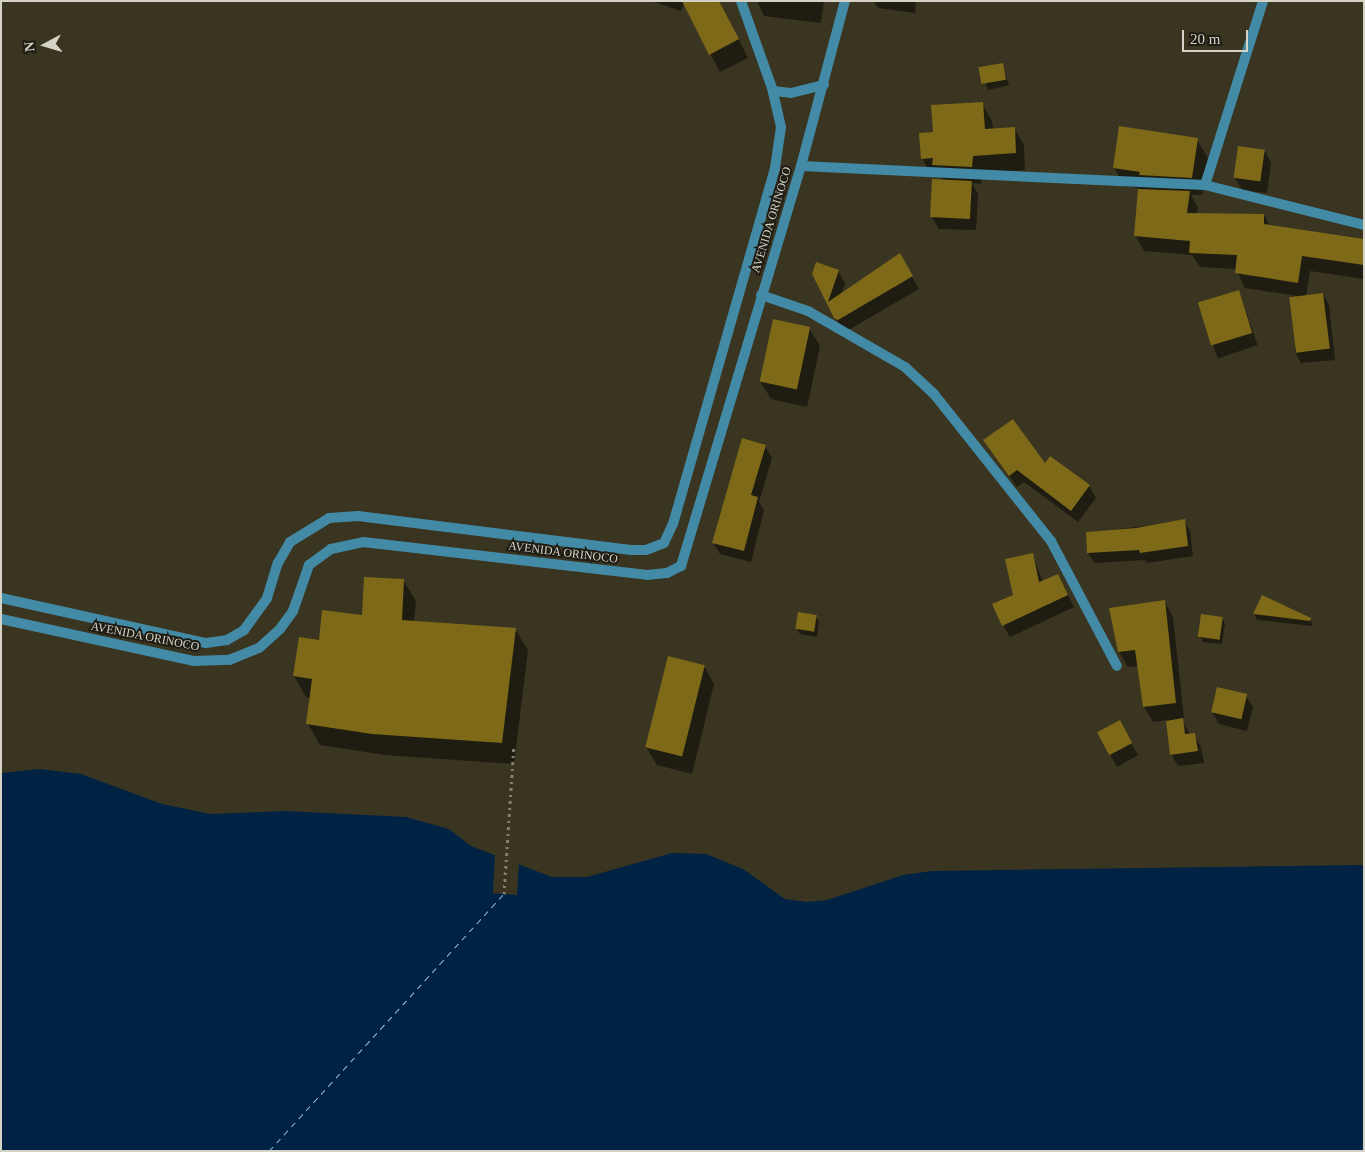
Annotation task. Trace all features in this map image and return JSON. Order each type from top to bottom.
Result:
[{"type":"street","name":"AVENIDA ORINOCO","points":[[1,598],[206,643],[227,640],[244,630],[267,598],[278,563],[290,542],[329,518],[358,516],[631,550],[646,550],[664,543],[673,524],[775,168],[781,127],[773,91],[741,1]]},
{"type":"street","name":"AVENIDA ORINOCO","points":[[1,619],[194,662],[229,660],[259,648],[280,630],[293,611],[309,565],[331,549],[362,542],[647,575],[667,573],[681,566],[688,551],[761,295],[801,166],[845,1]]},
{"type":"street","points":[[1205,185],[1263,1]]},
{"type":"street","points":[[773,91],[791,93],[824,85]]},
{"type":"street","points":[[801,166],[1205,185],[1364,225]]},
{"type":"street","points":[[761,295],[808,311],[905,367],[934,394],[1051,541],[1117,666]]},
{"type":"path","points":[[504,894],[514,745]]},
{"type":"water","points":[[40,769],[81,774],[162,804],[210,814],[286,811],[406,817],[449,829],[471,846],[552,877],[587,877],[672,853],[706,854],[743,869],[785,899],[807,902],[827,900],[903,875],[932,871],[1364,865],[1364,1151],[1,1151],[1,773]]},
{"type":"pier","points":[[495,853],[519,862],[517,895],[493,893]]},
{"type":"building","points":[[682,1],[719,1],[739,39],[709,55]]},
{"type":"building","points":[[1003,63],[1006,80],[981,84],[978,67]]},
{"type":"building","points":[[983,102],[985,129],[1015,127],[1016,153],[973,156],[972,167],[932,165],[933,158],[921,159],[919,133],[933,132],[931,105]]},
{"type":"building","points":[[1119,126],[1198,138],[1192,178],[1139,175],[1140,172],[1113,168]]},
{"type":"building","points":[[1238,146],[1265,150],[1260,181],[1234,178]]},
{"type":"building","points":[[932,179],[972,181],[970,219],[930,217]]},
{"type":"building","points":[[1138,189],[1190,191],[1187,213],[1264,214],[1264,224],[1364,239],[1364,265],[1302,256],[1298,283],[1235,273],[1237,255],[1189,253],[1190,241],[1134,236]]},
{"type":"building","points":[[900,253],[913,276],[838,320],[834,318],[812,274],[816,262],[839,270],[828,302]]},
{"type":"building","points":[[1239,290],[1252,333],[1211,346],[1198,303]]},
{"type":"building","points":[[1323,293],[1330,349],[1296,353],[1289,297]]},
{"type":"building","points":[[773,319],[810,327],[797,390],[760,382]]},
{"type":"building","points":[[1013,419],[1045,463],[1050,456],[1090,485],[1071,511],[1017,470],[1009,476],[983,440]]},
{"type":"building","points":[[742,438],[766,445],[751,495],[758,497],[744,551],[712,543]]},
{"type":"building","points":[[1185,519],[1188,546],[1140,553],[1139,550],[1087,553],[1086,532],[1136,528]]},
{"type":"building","points":[[1033,553],[1039,582],[1058,574],[1068,595],[1002,626],[992,604],[1013,595],[1005,559]]},
{"type":"building","points":[[364,577],[404,579],[402,620],[516,628],[502,743],[372,734],[306,724],[312,679],[293,676],[299,637],[319,640],[322,610],[362,615]]},
{"type":"building","points":[[1262,595],[1311,618],[1310,621],[1253,614]]},
{"type":"building","points":[[1165,600],[1176,703],[1143,707],[1135,650],[1118,652],[1109,608]]},
{"type":"building","points":[[798,612],[817,615],[814,632],[795,629]]},
{"type":"building","points":[[1201,614],[1223,617],[1220,640],[1198,637]]},
{"type":"building","points":[[668,656],[705,665],[682,756],[645,747]]},
{"type":"building","points":[[1217,687],[1247,694],[1241,719],[1211,712]]},
{"type":"building","points":[[1183,718],[1185,734],[1195,733],[1198,751],[1170,755],[1166,721]]},
{"type":"building","points":[[1120,720],[1132,743],[1109,755],[1097,732]]},
{"type":"ferry route","points":[[269,1151],[504,894]]}]
